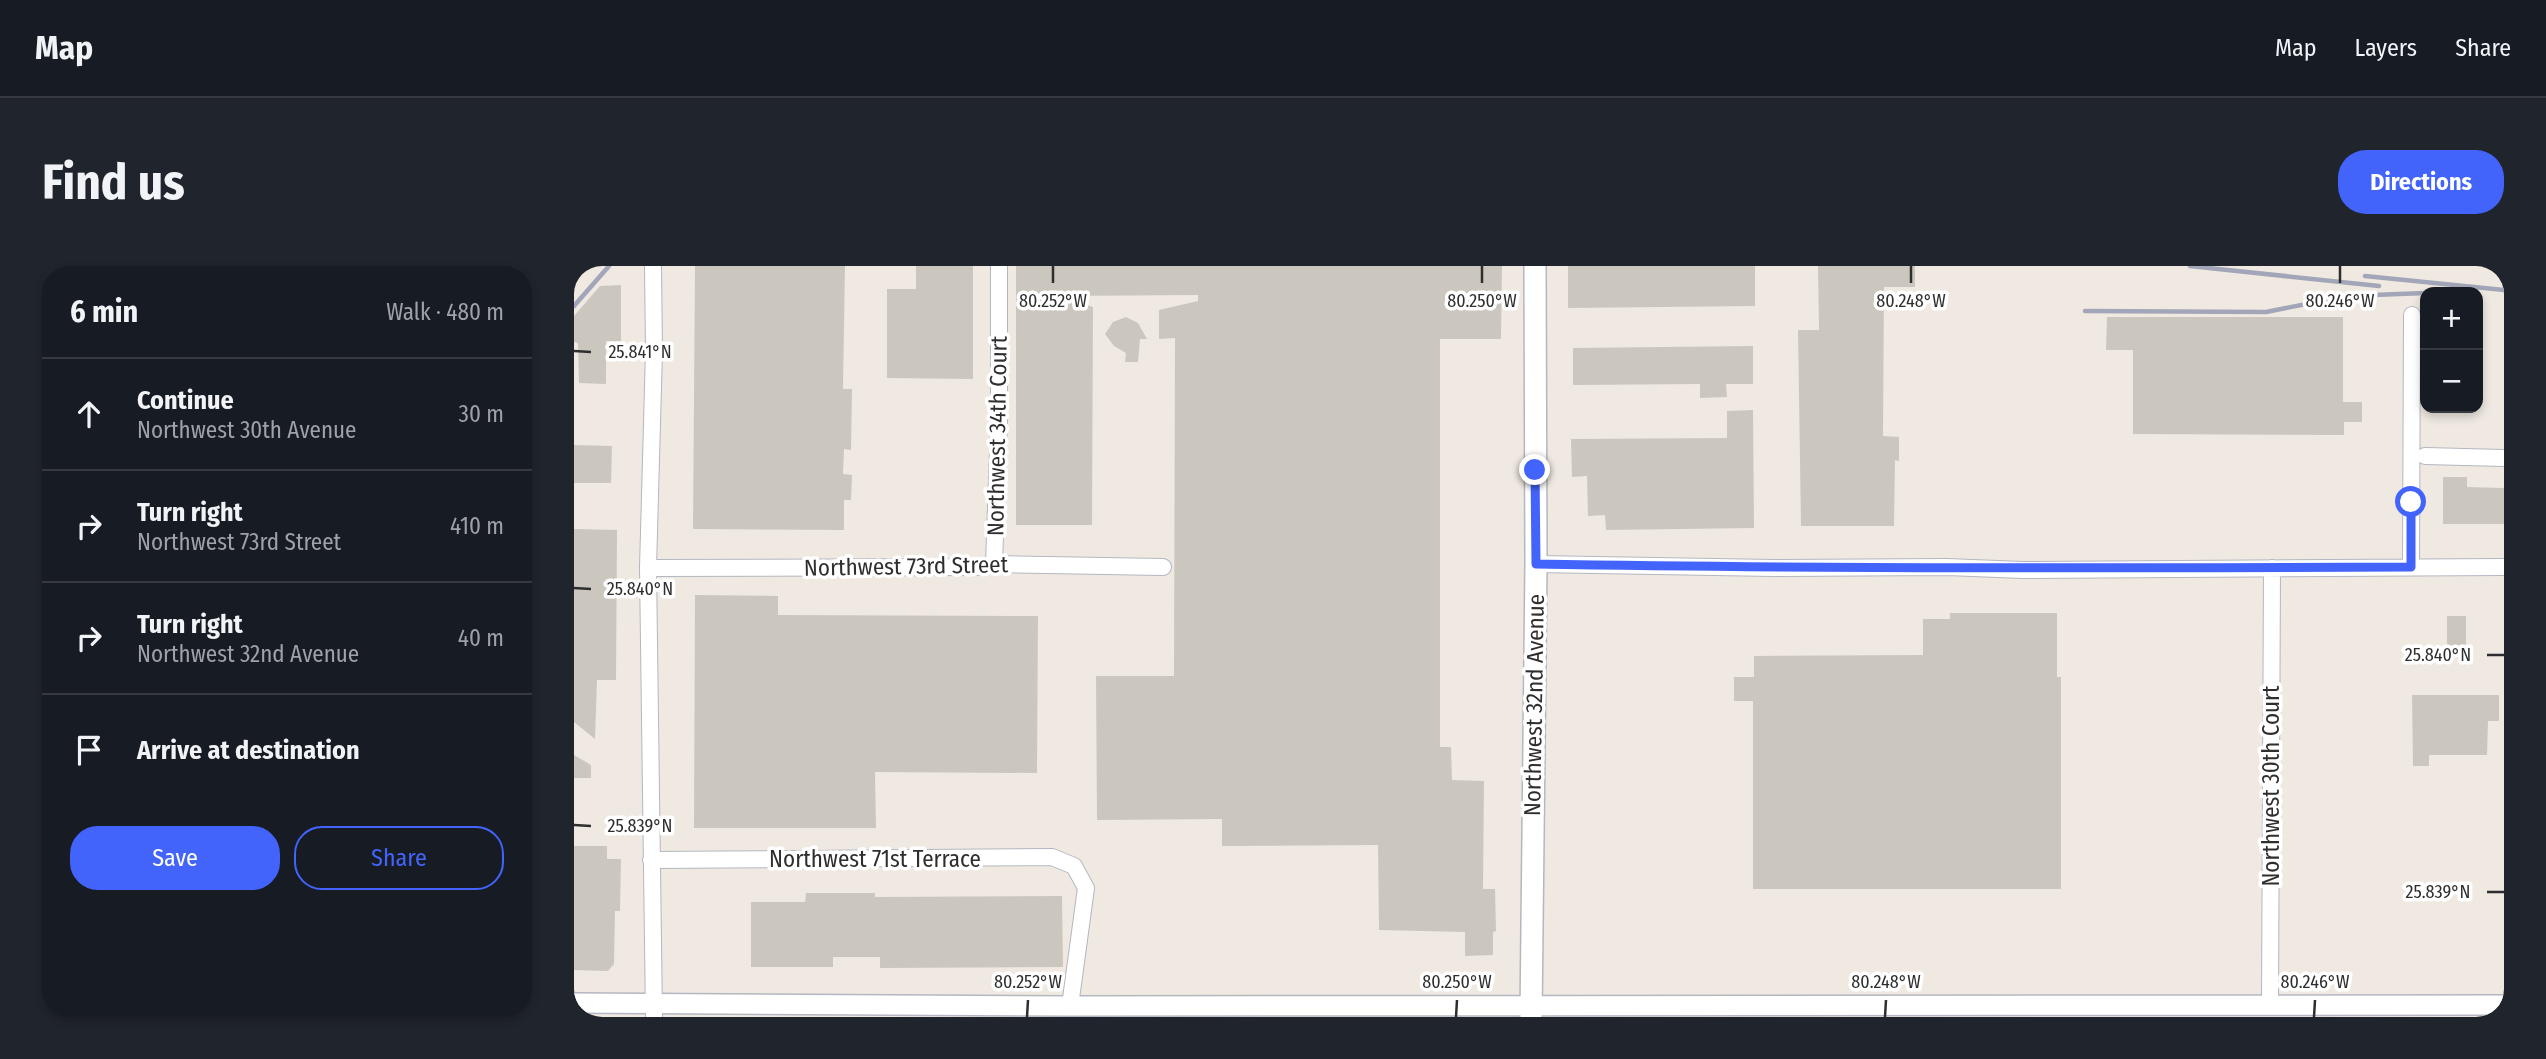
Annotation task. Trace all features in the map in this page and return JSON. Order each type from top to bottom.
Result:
[{"type":"main road","name":"Northwest 32nd Avenue","points":[[1531,1011],[1536,564],[1535,266]]},
{"type":"street","points":[[653,266],[654,351],[649,568],[650,860],[654,1011]]},
{"type":"street","name":"Northwest 34th Court","points":[[994,564],[999,422],[999,266]]},
{"type":"street","points":[[2411,567],[2412,315]]},
{"type":"street","points":[[2425,456],[2504,458]]},
{"type":"street","name":"Northwest 73rd Street","points":[[649,568],[964,567],[994,564],[1163,567]]},
{"type":"street","points":[[1536,564],[2023,570],[2504,567]]},
{"type":"street","name":"Northwest 30th Court","points":[[2270,1005],[2272,568]]},
{"type":"street","name":"Northwest 71st Terrace","points":[[650,860],[1052,857],[1074,866],[1086,887],[1070,1006]]},
{"type":"street","points":[[574,1003],[654,1011],[1070,1006],[1531,1011],[1980,1011],[2270,1005],[2411,1011],[2504,1005]]},
{"type":"building","points":[[695,266],[845,266],[843,389],[852,389],[851,450],[844,449],[843,474],[852,475],[851,500],[844,500],[844,530],[693,529]]},
{"type":"building","points":[[916,266],[973,266],[973,379],[887,378],[887,289],[916,289]]},
{"type":"building","points":[[1016,266],[1502,266],[1501,339],[1440,339],[1440,747],[1451,747],[1452,780],[1484,781],[1483,889],[1495,889],[1496,931],[1493,932],[1493,955],[1465,956],[1465,932],[1379,930],[1378,845],[1222,846],[1222,819],[1097,820],[1096,676],[1174,676],[1175,338],[1159,339],[1159,310],[1198,301],[1198,295],[1056,296],[1093,307],[1092,525],[1016,525]]},
{"type":"building","points":[[1568,266],[1755,266],[1755,306],[1568,308]]},
{"type":"building","points":[[1818,266],[1915,266],[1915,287],[1884,287],[1883,436],[1899,437],[1899,461],[1895,460],[1894,526],[1801,526],[1798,330],[1819,330]]},
{"type":"building","points":[[621,285],[621,341],[606,341],[606,384],[579,383],[574,316],[600,286]]},
{"type":"building","points":[[1126,317],[1138,323],[1147,339],[1140,339],[1138,362],[1125,362],[1126,353],[1114,346],[1105,334],[1113,322]]},
{"type":"building","points":[[2107,317],[2343,317],[2343,402],[2362,402],[2362,422],[2344,422],[2344,435],[2133,434],[2133,350],[2106,350]]},
{"type":"building","points":[[1753,346],[1753,384],[1726,384],[1727,397],[1700,398],[1700,384],[1573,385],[1573,348]]},
{"type":"building","points":[[1753,410],[1754,528],[1606,530],[1605,515],[1588,516],[1587,476],[1572,477],[1571,439],[1727,438],[1727,411]]},
{"type":"building","points":[[574,445],[612,446],[611,483],[574,483]]},
{"type":"building","points":[[2443,477],[2467,477],[2467,487],[2504,488],[2504,524],[2443,524]]},
{"type":"building","points":[[574,529],[617,530],[616,680],[597,680],[595,739],[574,722]]},
{"type":"building","points":[[695,595],[778,596],[778,615],[1038,616],[1037,773],[875,772],[876,828],[694,828]]},
{"type":"building","points":[[1950,613],[2057,613],[2057,677],[2061,677],[2061,889],[1753,889],[1753,701],[1734,701],[1734,677],[1754,677],[1754,656],[1923,655],[1923,619],[1950,619]]},
{"type":"building","points":[[2447,616],[2466,616],[2466,658],[2447,657]]},
{"type":"building","points":[[2412,695],[2499,695],[2499,721],[2488,721],[2487,755],[2429,755],[2429,766],[2413,766]]},
{"type":"building","points":[[574,755],[591,765],[591,778],[574,778]]},
{"type":"building","points":[[574,846],[607,846],[607,859],[621,859],[620,911],[615,911],[614,964],[608,971],[574,970]]},
{"type":"building","points":[[806,893],[875,893],[875,897],[1062,896],[1063,967],[880,968],[880,957],[833,957],[833,967],[751,967],[751,902],[805,902]]},
{"type":"railway","points":[[574,277],[584,266]]},
{"type":"railway","points":[[574,306],[609,266]]},
{"type":"railway","points":[[2190,266],[2379,286]]},
{"type":"railway","points":[[2365,276],[2504,290]]},
{"type":"railway","points":[[2085,311],[2266,312],[2347,296],[2420,293]]},
{"type":"route","points":[[1535,470],[1536,564],[2023,570],[2411,567],[2411,502]]}]
